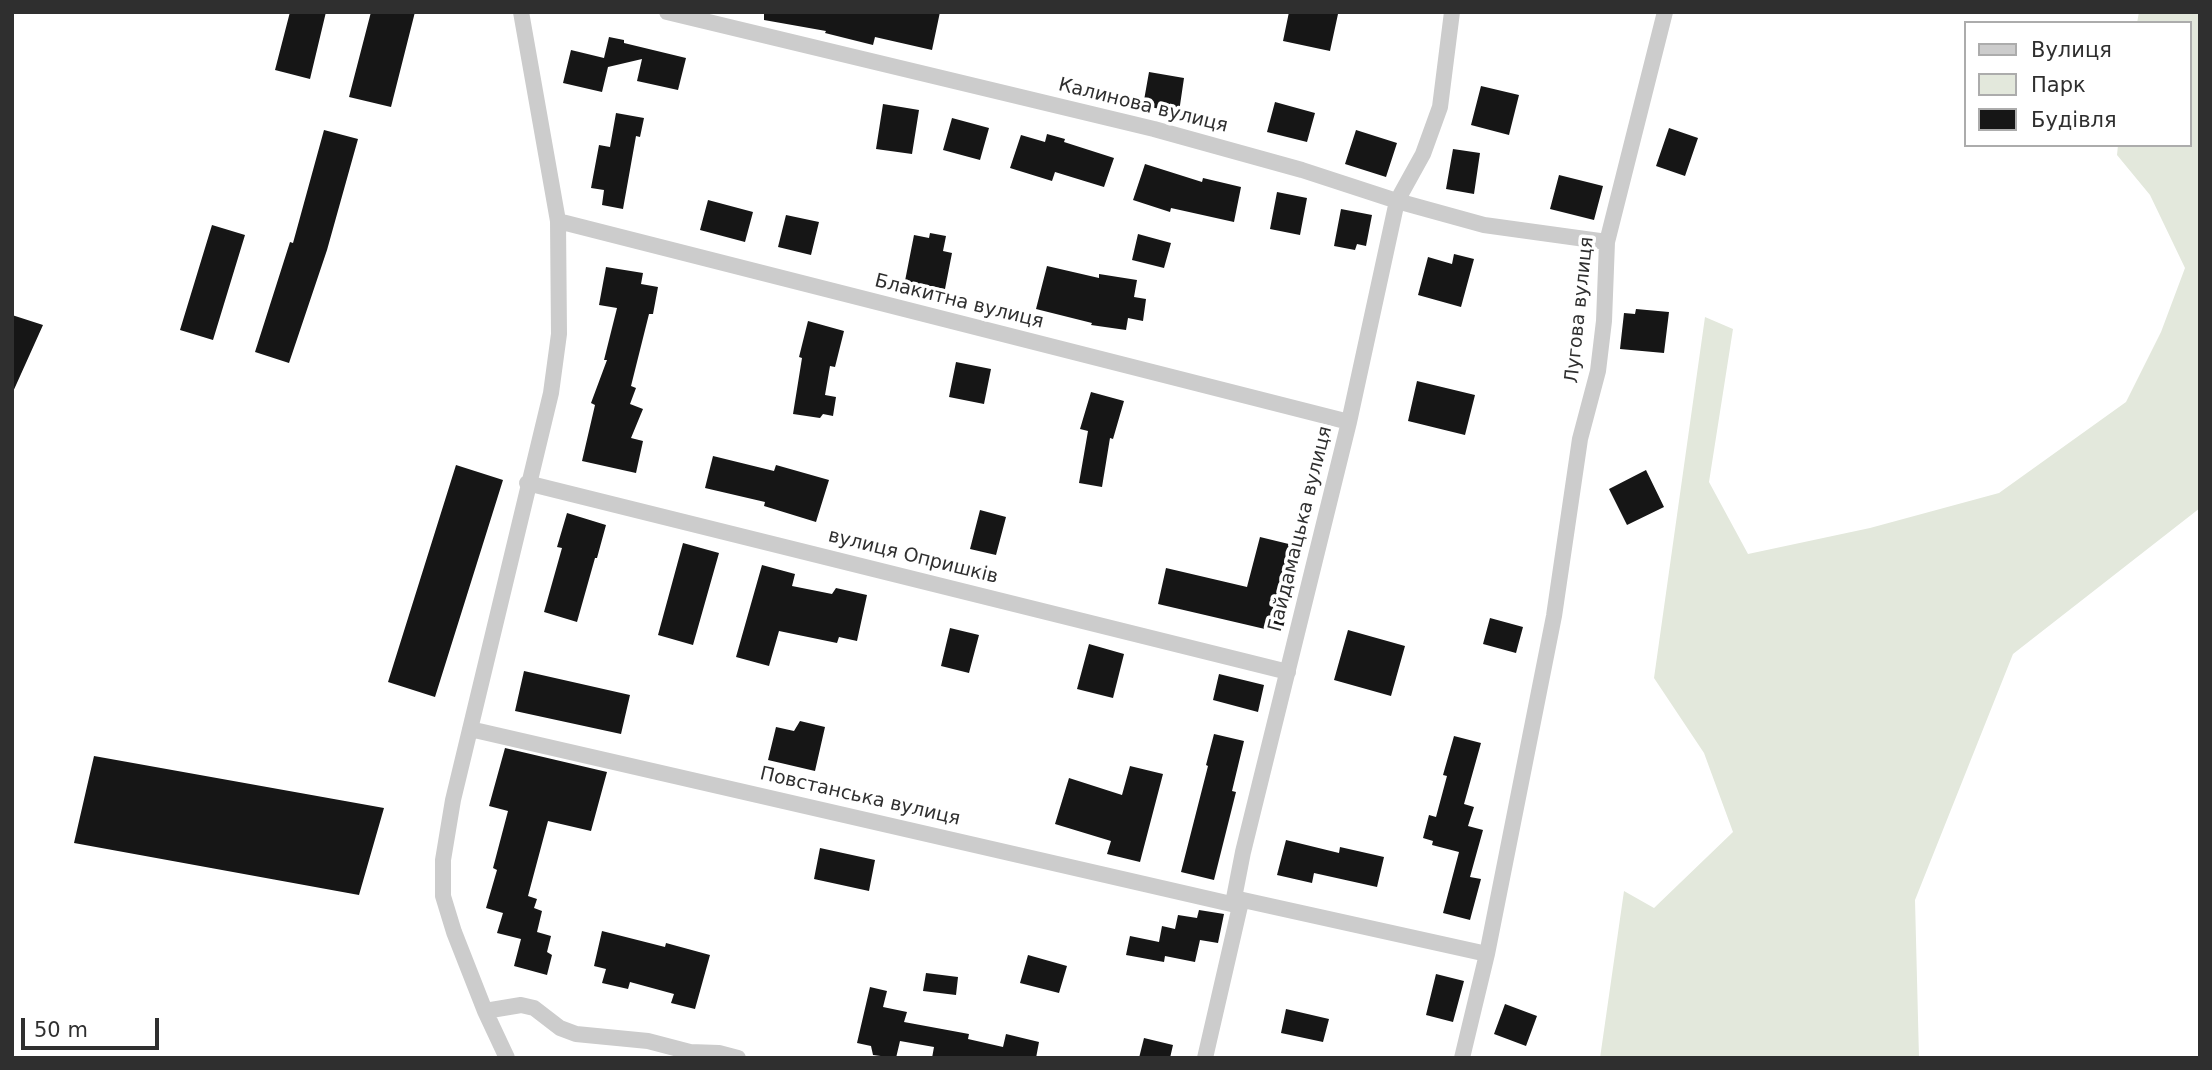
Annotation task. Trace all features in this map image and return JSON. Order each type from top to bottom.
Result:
[{"type":"street","points":[[507,1058],[454,932],[443,895],[443,860],[453,800],[527,483],[551,393],[559,334],[558,222],[521,12]]},
{"type":"street","name":"Калинова вулиця","points":[[667,12],[1154,129],[1484,225],[1607,242]]},
{"type":"street","name":"Гайдамацька вулиця","points":[[1205,1058],[1237,902],[1243,852],[1349,422],[1397,201],[1423,154],[1440,107],[1452,12]]},
{"type":"street","name":"Лугова вулиця","points":[[1462,1058],[1487,954],[1553,616],[1580,439],[1598,371],[1604,321],[1607,242],[1665,12]]},
{"type":"street","name":"Блакитна вулиця","points":[[558,222],[1349,422]]},
{"type":"street","name":"вулиця Опришків","points":[[527,483],[1288,671]]},
{"type":"street","name":"Повстанська вулиця","points":[[470,729],[1237,902],[1487,954]]},
{"type":"street","points":[[485,1011],[521,1005],[534,1008],[560,1028],[576,1034],[649,1041],[690,1052],[719,1053],[738,1058]]},
{"type":"green space","points":[[2139,12],[2200,12],[2200,508],[2013,654],[1915,900],[1919,1058],[1600,1058],[1624,891],[1654,908],[1733,832],[1704,753],[1654,678],[1705,317],[1733,329],[1709,482],[1748,554],[1870,528],[1999,493],[2126,402],[2161,332],[2185,268],[2150,195],[2117,155],[2118,147],[2191,147],[2191,21],[2137,21]]},
{"type":"building","points":[[290,12],[326,12],[310,79],[275,70]]},
{"type":"building","points":[[371,12],[415,12],[391,107],[349,97]]},
{"type":"building","points":[[764,12],[940,12],[932,50],[875,37],[873,45],[825,33],[826,31],[764,20]]},
{"type":"building","points":[[1289,12],[1338,14],[1330,51],[1283,41]]},
{"type":"building","points":[[609,37],[686,58],[678,90],[637,81],[642,59],[608,67],[602,92],[563,83],[571,50],[604,58]]},
{"type":"building","points":[[1149,72],[1184,78],[1179,112],[1143,106]]},
{"type":"building","points":[[1481,86],[1519,95],[1509,135],[1471,125]]},
{"type":"building","points":[[1275,102],[1315,113],[1307,142],[1267,132]]},
{"type":"building","points":[[883,104],[919,110],[912,154],[876,149]]},
{"type":"building","points":[[616,113],[644,118],[640,137],[636,136],[623,209],[602,205],[604,190],[591,188],[599,145],[610,147]]},
{"type":"building","points":[[952,118],[989,128],[980,160],[943,150]]},
{"type":"building","points":[[1669,128],[1698,138],[1685,176],[1656,166]]},
{"type":"building","points":[[324,130],[358,139],[327,250],[289,363],[255,352],[290,242],[293,243]]},
{"type":"building","points":[[1356,130],[1397,143],[1386,177],[1345,164]]},
{"type":"building","points":[[1047,134],[1114,158],[1104,187],[1055,172],[1052,181],[1010,168],[1021,135],[1045,142]]},
{"type":"building","points":[[1453,149],[1480,153],[1474,194],[1446,189]]},
{"type":"building","points":[[1145,164],[1202,182],[1203,178],[1241,187],[1234,222],[1171,208],[1170,212],[1133,200]]},
{"type":"building","points":[[1559,175],[1603,186],[1594,220],[1550,209]]},
{"type":"building","points":[[1277,192],[1307,198],[1300,235],[1270,229]]},
{"type":"building","points":[[708,200],[753,212],[745,242],[700,230]]},
{"type":"building","points":[[1341,209],[1372,215],[1366,246],[1357,244],[1355,250],[1334,246]]},
{"type":"building","points":[[786,215],[819,222],[811,255],[778,247]]},
{"type":"building","points":[[212,225],[245,235],[213,340],[180,330]]},
{"type":"building","points":[[930,233],[946,236],[943,251],[952,253],[945,289],[905,281],[914,235],[929,238]]},
{"type":"building","points":[[1138,234],[1171,243],[1164,268],[1132,260]]},
{"type":"building","points":[[1454,254],[1474,259],[1461,307],[1418,295],[1428,257],[1452,264]]},
{"type":"building","points":[[1047,266],[1099,278],[1099,274],[1137,280],[1134,297],[1146,299],[1143,321],[1128,318],[1126,330],[1091,325],[1092,323],[1036,309]]},
{"type":"building","points":[[606,267],[643,273],[641,284],[658,287],[653,314],[649,314],[631,386],[636,388],[630,404],[643,409],[631,438],[643,441],[636,473],[582,461],[595,405],[591,403],[607,360],[604,360],[617,308],[599,305]]},
{"type":"building","points":[[1636,309],[1669,312],[1664,353],[1620,349],[1624,313],[1635,314]]},
{"type":"building","points":[[12,315],[43,325],[12,394]]},
{"type":"building","points":[[808,321],[844,331],[835,367],[830,366],[825,395],[836,397],[833,416],[823,414],[820,418],[793,414],[802,358],[799,357]]},
{"type":"building","points":[[956,362],[991,369],[984,404],[949,397]]},
{"type":"building","points":[[1417,381],[1475,395],[1465,435],[1408,421]]},
{"type":"building","points":[[1091,392],[1124,401],[1113,439],[1110,438],[1102,487],[1079,483],[1088,431],[1080,429]]},
{"type":"building","points":[[713,456],[774,471],[776,465],[829,480],[816,522],[764,506],[765,502],[705,488]]},
{"type":"building","points":[[456,465],[503,480],[435,697],[388,682]]},
{"type":"building","points":[[1646,470],[1664,507],[1627,525],[1609,489]]},
{"type":"building","points":[[980,510],[1006,517],[996,555],[970,549]]},
{"type":"building","points":[[567,513],[606,525],[577,622],[544,612],[562,548],[557,547]]},
{"type":"building","points":[[1260,537],[1297,546],[1284,596],[1290,597],[1282,633],[1158,604],[1166,568],[1247,587]]},
{"type":"building","points":[[683,543],[719,553],[693,645],[658,635]]},
{"type":"building","points":[[762,565],[795,574],[792,586],[832,594],[836,588],[867,595],[857,641],[839,637],[837,643],[779,631],[769,666],[736,657]]},
{"type":"building","points":[[1490,618],[1523,627],[1516,653],[1483,644]]},
{"type":"building","points":[[950,628],[979,635],[969,673],[941,666]]},
{"type":"building","points":[[1348,630],[1405,646],[1391,696],[1334,680]]},
{"type":"building","points":[[1089,644],[1124,654],[1113,698],[1077,689]]},
{"type":"building","points":[[524,671],[630,695],[621,734],[515,711]]},
{"type":"building","points":[[1219,674],[1264,685],[1258,712],[1213,700]]},
{"type":"building","points":[[800,721],[825,727],[815,771],[768,760],[776,727],[794,731]]},
{"type":"building","points":[[1214,734],[1244,741],[1232,791],[1236,792],[1214,880],[1181,872]]},
{"type":"building","points":[[1454,736],[1481,743],[1464,804],[1474,807],[1468,826],[1483,830],[1470,877],[1481,879],[1470,920],[1443,913],[1459,852],[1432,845],[1433,841],[1423,838],[1429,815],[1436,817],[1447,776],[1443,775]]},
{"type":"building","points":[[505,748],[607,772],[591,831],[548,821],[528,896],[537,899],[534,908],[542,911],[537,932],[551,936],[547,952],[552,955],[547,975],[514,966],[521,939],[497,933],[503,913],[486,908],[497,870],[493,868],[508,811],[489,806]]},
{"type":"building","points":[[94,756],[384,808],[359,895],[74,843]]},
{"type":"building","points":[[1130,766],[1163,774],[1140,862],[1107,854],[1111,841],[1055,824],[1069,778],[1122,795]]},
{"type":"building","points":[[1286,840],[1339,853],[1340,847],[1384,857],[1377,887],[1314,873],[1312,883],[1277,875]]},
{"type":"building","points":[[820,848],[875,860],[869,891],[814,879]]},
{"type":"building","points":[[1199,910],[1224,914],[1218,943],[1200,940],[1195,962],[1165,956],[1164,962],[1126,955],[1130,936],[1159,942],[1162,926],[1175,929],[1178,915],[1197,918]]},
{"type":"building","points":[[602,931],[665,947],[666,943],[710,955],[695,1009],[671,1003],[674,994],[630,982],[628,989],[602,983],[606,969],[594,966]]},
{"type":"building","points":[[1028,955],[1067,966],[1059,993],[1020,983]]},
{"type":"building","points":[[926,973],[958,977],[956,995],[923,991]]},
{"type":"building","points":[[1436,974],[1464,981],[1453,1022],[1426,1015]]},
{"type":"building","points":[[870,987],[887,991],[883,1007],[907,1012],[904,1022],[969,1034],[968,1039],[1003,1047],[1006,1034],[1039,1042],[1036,1058],[932,1058],[934,1047],[900,1041],[896,1058],[873,1055],[871,1046],[857,1043]]},
{"type":"building","points":[[1505,1004],[1537,1016],[1526,1046],[1494,1034]]},
{"type":"building","points":[[1286,1009],[1329,1019],[1323,1042],[1281,1033]]},
{"type":"building","points":[[1144,1038],[1173,1045],[1170,1058],[1139,1058]]}]
